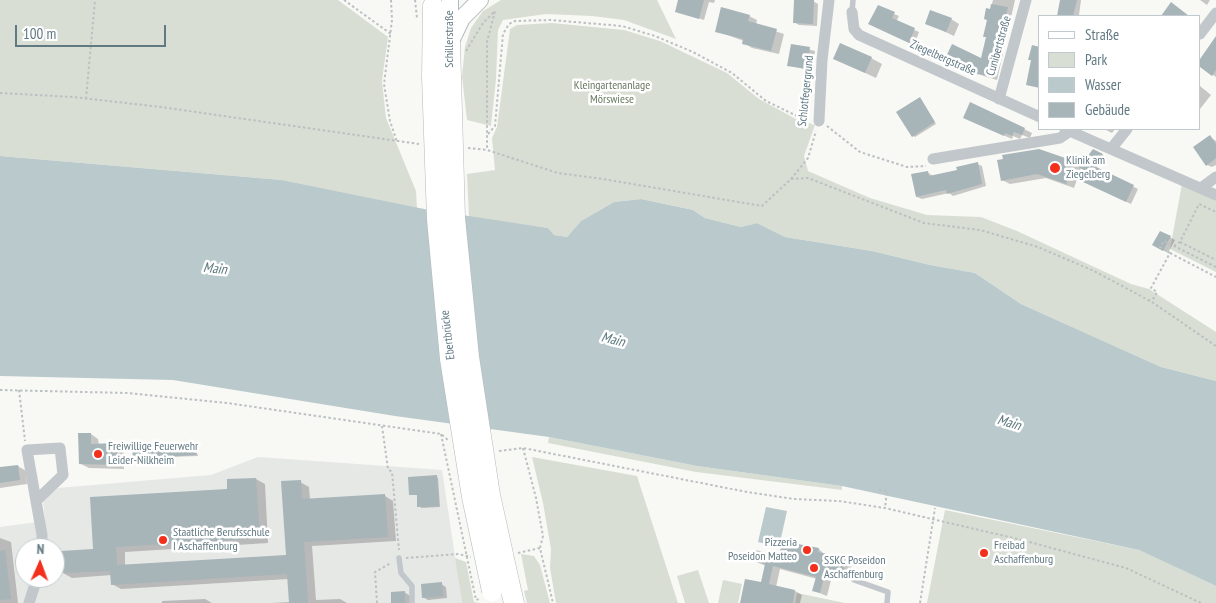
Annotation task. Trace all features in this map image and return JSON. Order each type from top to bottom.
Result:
[{"type":"highway","name":"Schillerstraße","points":[[437,1],[441,77]]},
{"type":"highway","name":"Schillerstraße","points":[[441,77],[457,49]]},
{"type":"highway","name":"Ebertbrücke","points":[[441,77],[454,190],[465,329],[482,449],[497,596]]},
{"type":"main road","points":[[457,49],[462,18],[480,0]]},
{"type":"main road","name":"Schillerstraße","points":[[437,1],[457,49]]},
{"type":"street","name":"Schlotfegergrund","points":[[819,121],[822,60],[829,0]]},
{"type":"street","name":"Cunibertstraße","points":[[999,98],[1026,0]]},
{"type":"street","name":"Ziegelbergstraße","points":[[852,6],[853,24],[859,35],[1038,116]]},
{"type":"street","points":[[1201,33],[1216,13]]},
{"type":"street","points":[[932,162],[1060,138],[1068,130],[1216,195]]},
{"type":"street","points":[[1111,149],[1126,130]]},
{"type":"street","points":[[1201,188],[1216,177]]},
{"type":"street","points":[[37,500],[63,475],[60,448],[27,450],[42,538]]},
{"type":"street","points":[[29,603],[34,588]]},
{"type":"lane","points":[[399,558],[401,573],[412,586],[412,603]]},
{"type":"lane","points":[[854,580],[888,592],[887,603]]},
{"type":"path","points":[[86,99],[96,0]]},
{"type":"path","points":[[344,0],[391,34]]},
{"type":"path","points":[[391,0],[391,34],[384,84],[390,121],[397,142]]},
{"type":"path","points":[[457,49],[471,41],[495,11],[487,42],[489,75],[486,150],[467,148]]},
{"type":"path","points":[[488,134],[495,126],[503,34],[509,24],[515,21],[551,20],[622,26],[655,36],[692,52],[732,73],[766,101],[799,117],[819,121],[860,152],[907,167],[932,162]]},
{"type":"path","points":[[0,93],[86,99],[397,142],[427,144]]},
{"type":"path","name":"Schlotfegergrund","points":[[486,150],[558,173],[762,206],[791,179],[808,158],[819,121]]},
{"type":"path","points":[[791,179],[808,178],[924,223],[980,230],[1038,247],[1094,271],[1157,305],[1216,346]]},
{"type":"path","points":[[1174,246],[1180,242],[1199,204],[1216,212]]},
{"type":"path","points":[[1216,267],[1164,241],[1160,247],[1216,277]]},
{"type":"path","points":[[1180,242],[1216,260]]},
{"type":"path","points":[[1148,301],[1154,298],[1157,292],[1150,288],[1170,253]]},
{"type":"path","points":[[1154,298],[1157,305]]},
{"type":"path","points":[[0,390],[128,393],[227,403],[441,434],[452,443]]},
{"type":"path","points":[[19,390],[27,450]]},
{"type":"path","points":[[382,426],[388,469],[392,472],[399,558]]},
{"type":"path","points":[[441,434],[467,558],[497,596]]},
{"type":"path","points":[[495,451],[523,448],[747,492],[839,501],[932,518],[1126,568],[1201,603]]},
{"type":"path","points":[[523,448],[543,536],[540,548],[553,603]]},
{"type":"path","points":[[879,490],[886,490],[885,508]]},
{"type":"path","points":[[920,603],[935,508]]},
{"type":"path","points":[[510,554],[540,548]]},
{"type":"path","points":[[377,603],[375,572],[399,558],[458,554],[467,558],[476,557]]},
{"type":"shaded area","points":[[258,457],[442,470],[462,603],[0,603],[0,527],[45,521],[43,500],[58,488],[211,475]]},
{"type":"green space","points":[[0,0],[338,0],[388,37],[382,81],[386,118],[416,191],[417,208],[282,180],[0,156]]},
{"type":"green space","points":[[501,0],[657,0],[676,39],[624,20],[592,16],[546,14],[503,20],[498,30],[496,79],[491,126],[467,120],[462,76],[465,47],[471,28],[483,11]]},
{"type":"green space","name":"Kleingartenanlage Mörswiese","points":[[552,23],[624,30],[660,41],[727,73],[759,99],[796,119],[815,125],[804,156],[808,171],[870,198],[927,215],[981,217],[1017,231],[1131,284],[1149,289],[1216,332],[1216,381],[1161,367],[1021,304],[975,273],[930,265],[872,251],[785,237],[757,223],[741,227],[705,218],[693,210],[641,199],[614,202],[581,221],[567,237],[554,235],[548,228],[469,217],[467,174],[495,170],[492,138],[497,127],[510,29],[517,25]]},
{"type":"green space","points":[[1182,184],[1216,199],[1216,272],[1170,249]]},
{"type":"green space","points":[[549,437],[697,466],[842,486],[842,490],[696,472],[548,443]]},
{"type":"green space","points":[[532,457],[637,476],[678,603],[556,603],[550,568],[551,549]]},
{"type":"green space","points":[[945,510],[1139,550],[1216,586],[1216,603],[927,603]]},
{"type":"green space","points":[[521,554],[534,556],[540,565],[550,603],[527,603],[524,591],[528,590]]},
{"type":"green space","points":[[455,558],[466,562],[474,602],[479,603],[462,603]]},
{"type":"green space","points":[[698,570],[709,603],[685,603],[677,576]]},
{"type":"green space","points":[[723,580],[742,584],[738,603],[718,603]]},
{"type":"green space","points":[[797,593],[845,603],[795,603]]},
{"type":"water","name":"Main","points":[[0,156],[282,180],[429,210],[548,228],[554,235],[567,237],[581,221],[614,202],[641,199],[693,210],[705,218],[741,227],[757,223],[785,237],[872,251],[930,265],[975,273],[1021,304],[1161,367],[1216,381],[1216,586],[1139,550],[842,486],[697,466],[549,437],[395,416],[173,380],[0,376]]},
{"type":"water","points":[[766,507],[787,511],[779,547],[758,542]]},
{"type":"building","points":[[678,0],[704,0],[699,19],[675,12]]},
{"type":"building","points":[[794,0],[814,0],[813,24],[793,23]]},
{"type":"building","points":[[1060,0],[1077,0],[1073,15],[1057,15]]},
{"type":"building","points":[[1171,2],[1188,15],[1162,15]]},
{"type":"building","points":[[991,4],[1008,7],[992,77],[977,74],[945,59],[952,44],[981,58],[986,37],[983,37],[987,20],[984,19],[986,8],[990,9]]},
{"type":"building","points":[[878,5],[895,12],[892,18],[915,28],[909,43],[868,24]]},
{"type":"building","points":[[721,7],[750,15],[748,21],[777,29],[771,51],[742,44],[743,39],[715,32]]},
{"type":"building","points":[[930,10],[952,18],[946,32],[925,24]]},
{"type":"building","points":[[1216,36],[1216,70],[1212,76],[1201,68],[1201,58]]},
{"type":"building","points":[[840,43],[872,57],[865,73],[833,59]]},
{"type":"building","points":[[791,44],[810,47],[807,69],[787,66]]},
{"type":"building","points":[[1032,45],[1038,46],[1038,88],[1026,85],[1031,60],[1028,60]]},
{"type":"building","points":[[920,97],[935,122],[912,137],[896,112]]},
{"type":"building","points":[[970,102],[1025,128],[1022,135],[1014,132],[1012,136],[1005,133],[1004,136],[963,118]]},
{"type":"building","points":[[1210,135],[1216,144],[1216,158],[1206,166],[1193,147]]},
{"type":"building","points":[[1039,149],[1074,161],[1066,184],[1037,174],[1001,181],[997,160],[1003,159],[1002,155]]},
{"type":"building","points":[[1093,149],[1103,154],[1092,165],[1134,185],[1126,202],[1083,182],[1087,173],[1075,164],[1082,154],[1087,157]]},
{"type":"building","points":[[978,162],[982,184],[947,194],[946,190],[916,197],[911,174],[928,171],[929,176],[957,170],[956,167]]},
{"type":"building","points":[[1160,231],[1171,236],[1163,251],[1152,245]]},
{"type":"building","name":"Freiwillige Feuerwehr Leider-Nilkheim","points":[[78,433],[91,433],[91,444],[116,443],[117,465],[79,464]]},
{"type":"building","points":[[143,445],[143,448],[195,445],[196,455],[133,459],[132,446]]},
{"type":"building","points":[[18,465],[20,480],[0,483],[0,467]]},
{"type":"building","points":[[437,475],[439,506],[417,507],[417,495],[409,495],[408,477]]},
{"type":"building","name":"Staatliche Berufsschule I Aschaffenburg","points":[[256,478],[260,538],[116,547],[117,565],[286,555],[281,481],[301,480],[302,499],[385,494],[388,537],[304,542],[308,603],[289,603],[287,574],[111,585],[110,571],[65,573],[65,551],[93,549],[90,497],[227,489],[227,479]]},
{"type":"building","name":"SSKC Poseidon Aschaffenburg","points":[[782,541],[819,548],[818,552],[846,558],[842,577],[825,573],[820,593],[812,591],[816,577],[773,566],[769,584],[795,590],[793,603],[740,603],[745,579],[761,582],[765,564],[752,561],[755,550],[779,556]]},
{"type":"building","points":[[5,550],[11,599],[0,600],[0,551]]},
{"type":"building","points":[[442,582],[443,596],[422,598],[421,584]]},
{"type":"building","points":[[405,591],[405,603],[391,603],[391,592]]},
{"type":"place","name":"Klinik am Ziegelberg","points":[[1055,168]]},
{"type":"place","name":"Freiwillige Feuerwehr Leider-Nilkheim","points":[[98,454]]},
{"type":"place","name":"Staatliche Berufsschule I Aschaffenburg","points":[[163,540]]},
{"type":"place","name":"Pizzeria Poseidon Matteo","points":[[807,550]]},
{"type":"place","name":"Freibad Aschaffenburg","points":[[984,553]]},
{"type":"place","name":"SSKC Poseidon Aschaffenburg","points":[[814,568]]}]
